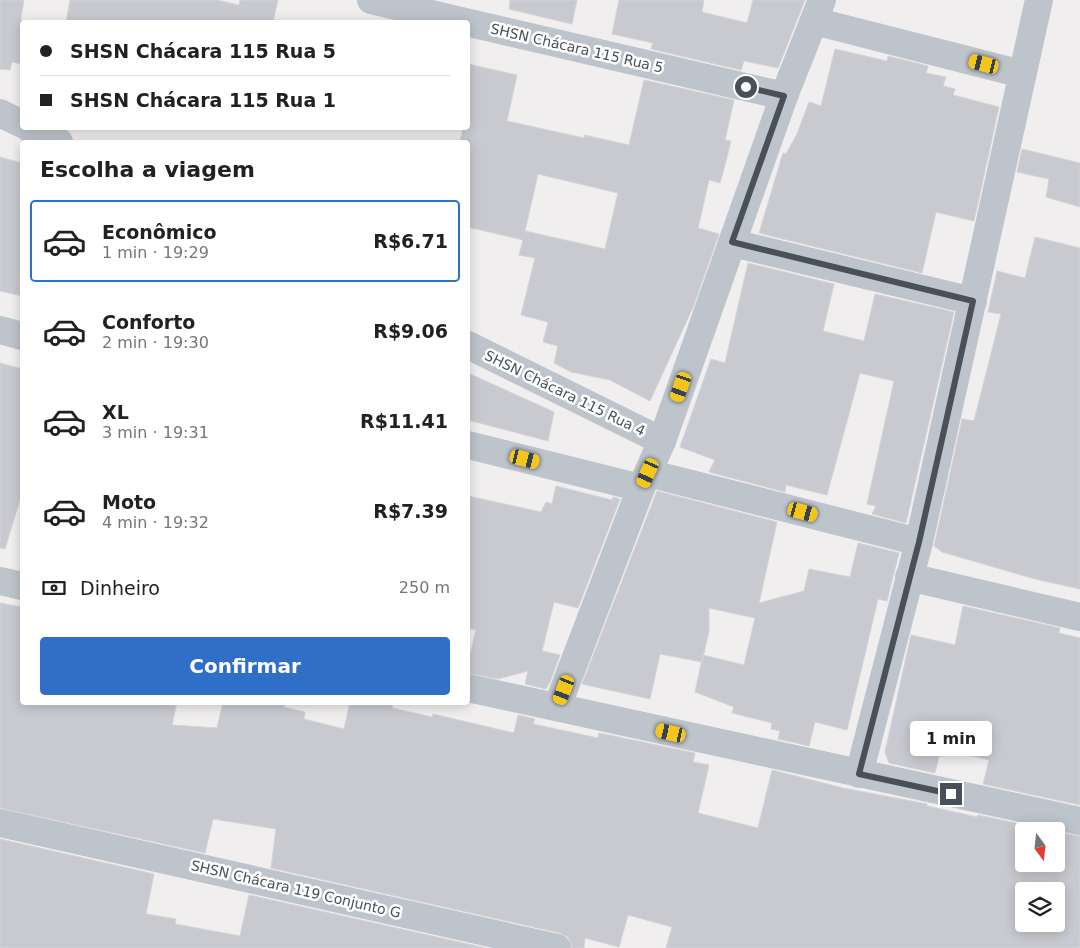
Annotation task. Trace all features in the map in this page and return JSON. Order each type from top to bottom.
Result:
[{"type":"street","name":"SHSN Chácara 115 Rua 5","points":[[371,0],[457,20]]},
{"type":"street","points":[[859,774],[919,542],[1039,0]]},
{"type":"street","points":[[558,708],[645,480],[662,441],[784,96],[818,10],[1022,74]]},
{"type":"street","name":"SHSN Chácara 115 Rua 5","points":[[470,23],[784,96]]},
{"type":"street","points":[[0,113],[20,123]]},
{"type":"street","points":[[33,130],[55,140]]},
{"type":"street","points":[[732,242],[973,301]]},
{"type":"street","points":[[0,330],[20,335]]},
{"type":"street","name":"SHSN Chácara 115 Rua 4","points":[[470,345],[662,441]]},
{"type":"street","points":[[470,445],[645,480],[919,542]]},
{"type":"street","points":[[909,577],[1080,617]]},
{"type":"street","points":[[0,581],[20,586]]},
{"type":"street","points":[[470,688],[1080,822]]},
{"type":"street","name":"SHSN Chácara 119 Conjunto G","points":[[0,823],[557,948]]},
{"type":"building","points":[[0,0],[24,0],[20,20],[20,64],[12,62],[10,70],[0,69]]},
{"type":"building","points":[[70,0],[216,0],[239,5],[240,0],[278,0],[273,20],[66,20]]},
{"type":"building","points":[[510,0],[577,0],[572,24],[509,9]]},
{"type":"building","points":[[619,0],[704,0],[702,12],[747,23],[753,0],[805,0],[778,68],[744,61],[741,70],[651,49],[653,43],[612,34]]},
{"type":"building","points":[[835,49],[887,61],[888,56],[928,66],[926,73],[946,77],[943,86],[955,89],[953,95],[999,107],[974,221],[936,212],[922,273],[759,233],[783,153],[786,154],[797,134],[809,102],[821,106]]},
{"type":"building","points":[[470,64],[517,75],[507,121],[584,138],[584,135],[629,145],[644,80],[734,100],[725,140],[731,141],[724,169],[720,183],[709,180],[698,228],[719,234],[694,305],[650,401],[610,380],[571,372],[554,363],[558,346],[543,342],[548,322],[521,315],[535,258],[519,255],[523,240],[470,227],[470,140],[460,140],[463,130],[470,130]],"holes":[[[538,174],[618,193],[605,249],[525,231]]]},
{"type":"building","points":[[1022,149],[1080,163],[1080,207],[1046,197],[1049,179],[1017,172]]},
{"type":"building","points":[[0,157],[20,162],[20,296],[0,291]]},
{"type":"building","points":[[1035,237],[1080,248],[1080,589],[1035,579],[942,552],[934,546],[962,419],[974,421],[1001,314],[988,312],[997,271],[1025,278]]},
{"type":"building","points":[[748,263],[834,284],[823,331],[864,341],[875,294],[954,312],[906,523],[872,514],[876,506],[867,504],[894,381],[860,373],[827,495],[786,485],[785,492],[709,472],[715,460],[680,447],[711,359],[725,363]]},
{"type":"building","points":[[0,363],[20,368],[20,500],[5,549],[0,548]]},
{"type":"building","points":[[470,374],[554,412],[548,441],[470,421]]},
{"type":"building","points":[[556,486],[612,500],[613,497],[620,499],[578,608],[554,602],[542,651],[560,655],[550,682],[546,689],[525,684],[528,671],[498,679],[470,673],[470,655],[476,630],[470,628],[470,496],[541,512],[546,502],[552,504]]},
{"type":"building","points":[[657,491],[777,522],[759,603],[804,591],[809,569],[850,577],[858,543],[899,553],[887,601],[878,599],[847,730],[815,722],[809,746],[778,739],[780,731],[771,729],[772,723],[732,713],[734,707],[695,692],[702,662],[660,654],[650,699],[582,684]],"holes":[[[709,608],[755,618],[744,665],[704,655],[709,631]]]},
{"type":"building","points":[[0,603],[20,607],[20,705],[176,705],[172,725],[217,728],[222,705],[284,705],[284,707],[305,712],[304,719],[344,729],[349,705],[392,705],[392,708],[432,717],[433,714],[514,733],[518,715],[535,719],[533,724],[598,738],[599,733],[695,753],[693,762],[709,765],[698,813],[758,828],[772,770],[843,788],[927,804],[927,806],[977,817],[978,815],[1015,823],[1015,872],[1065,872],[1065,834],[1080,836],[1080,948],[666,948],[672,927],[628,915],[619,947],[585,938],[584,948],[572,948],[568,937],[560,933],[271,868],[276,829],[213,819],[205,853],[0,808]]},
{"type":"building","points":[[963,606],[1060,628],[1059,633],[1080,638],[1080,805],[983,784],[989,760],[941,749],[935,773],[889,763],[885,752],[911,635],[955,645]]},
{"type":"building","points":[[0,839],[154,874],[146,914],[176,919],[175,924],[240,936],[249,895],[486,948],[0,948]]},
{"type":"route","points":[[746,87],[784,96],[732,242],[973,301],[919,542],[859,774],[951,794]]}]
